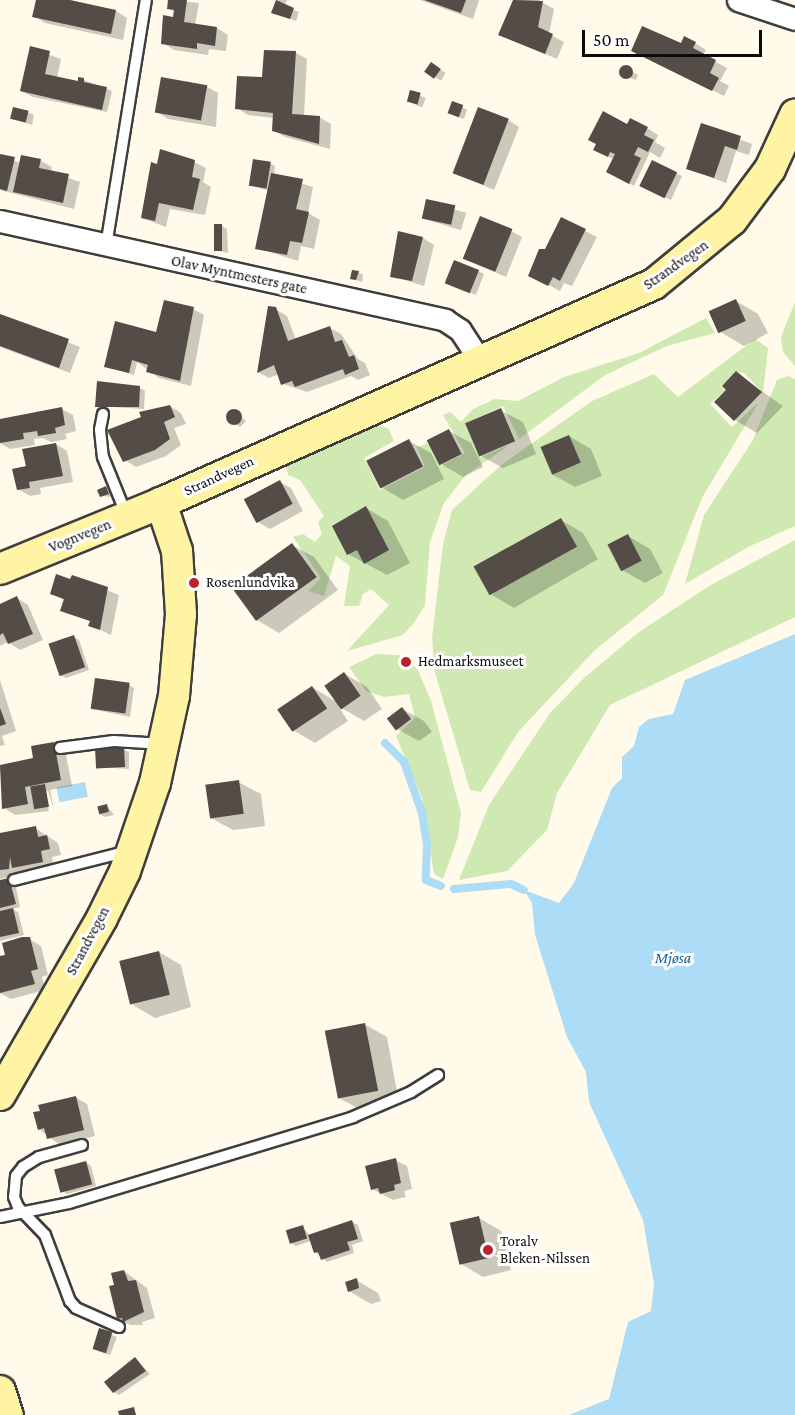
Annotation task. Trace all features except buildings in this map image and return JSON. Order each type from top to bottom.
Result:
[{"type":"main road","name":"Strandvegen","points":[[0,1095],[102,918],[132,850],[166,744],[174,696],[181,604],[177,551],[161,503],[475,352],[614,304],[684,263],[712,240],[751,198],[770,169],[795,115]]},
{"type":"main road","name":"Vognvegen","points":[[0,569],[161,503]]},
{"type":"main road","points":[[0,1391],[8,1415]]},
{"type":"street","points":[[738,0],[795,20]]},
{"type":"street","name":"Olav Myntmesters gate","points":[[0,221],[445,320],[475,352]]},
{"type":"lane","points":[[106,246],[146,0]]},
{"type":"lane","points":[[104,414],[99,430],[104,457],[127,517]]},
{"type":"lane","points":[[60,748],[114,741],[166,744]]},
{"type":"lane","points":[[14,880],[132,850]]},
{"type":"lane","points":[[0,1217],[69,1203],[353,1117],[411,1092],[438,1075]]},
{"type":"lane","points":[[82,1145],[39,1157],[23,1167],[13,1189],[23,1213],[45,1235],[70,1301],[76,1308],[119,1328]]},
{"type":"green space","points":[[795,302],[795,366],[783,352],[781,337]]},
{"type":"green space","points":[[706,318],[715,333],[667,346],[605,375],[519,439],[503,406],[466,423],[481,457],[511,444],[466,475],[444,503],[430,542],[425,605],[414,623],[403,635],[347,651],[389,605],[371,589],[363,594],[359,606],[344,606],[350,566],[336,556],[324,596],[308,591],[321,578],[293,537],[303,534],[315,542],[322,534],[318,522],[324,516],[300,480],[288,475],[286,464],[373,425],[388,428],[394,441],[364,458],[380,490],[425,467],[417,447],[429,443],[441,466],[465,453],[443,415],[450,412],[461,422],[473,409],[495,399],[518,401],[564,377],[639,353]]},
{"type":"green space","points":[[755,339],[768,348],[763,393],[744,373],[736,372],[721,386],[725,391],[710,404],[732,427],[759,402],[702,498],[663,595],[594,651],[518,732],[481,792],[470,790],[435,673],[432,638],[443,544],[452,510],[500,466],[592,401],[654,374],[678,397]]},
{"type":"green space","points":[[788,376],[795,379],[795,526],[748,547],[685,584],[704,515],[753,440],[777,380]]},
{"type":"green space","points":[[795,540],[795,617],[610,705],[557,793],[547,830],[507,871],[459,880],[489,805],[550,713],[584,678],[639,632],[709,586]]},
{"type":"green space","points":[[376,654],[399,655],[417,668],[431,701],[461,813],[458,837],[443,879],[434,874],[422,798],[396,736],[415,718],[409,694],[384,697],[366,691],[349,667]]},
{"type":"water","name":"Mjøsa","points":[[795,634],[795,1415],[569,1415],[609,1399],[628,1322],[651,1311],[654,1284],[643,1220],[589,1102],[586,1072],[567,1037],[535,935],[532,903],[524,890],[559,903],[574,883],[612,788],[622,778],[622,757],[634,746],[639,727],[649,719],[673,714],[685,680]]},
{"type":"water","points":[[85,782],[88,797],[59,802],[57,788]]},
{"type":"waterway","points":[[385,743],[404,762],[422,813],[427,843],[426,880],[441,886]]},
{"type":"waterway","points":[[454,889],[511,884],[524,890]]},
{"type":"place","name":"Rosenlundvika","points":[[194,583]]},
{"type":"place","name":"Hedmarksmuseet","points":[[406,662]]},
{"type":"place","name":"Toralv Bleken-Nilssen","points":[[488,1250]]}]
